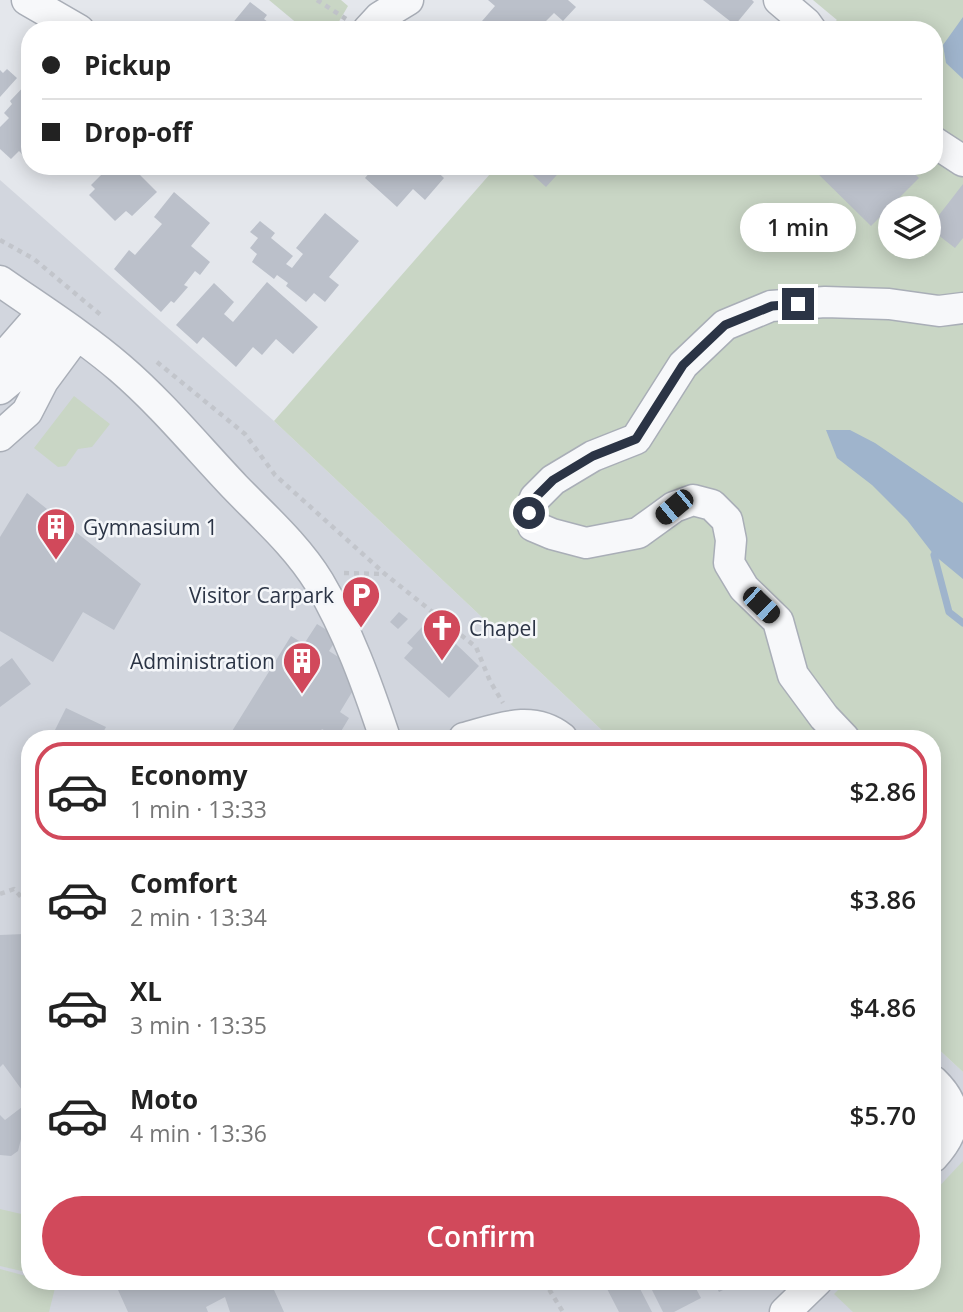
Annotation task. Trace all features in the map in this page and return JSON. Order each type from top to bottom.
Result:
[{"type":"street","points":[[27,0],[63,21]]},
{"type":"street","points":[[372,18],[408,0]]},
{"type":"street","points":[[779,0],[804,21]]},
{"type":"street","points":[[943,148],[963,161]]},
{"type":"street","points":[[0,281],[122,370],[296,550],[318,580],[345,630],[382,730]]},
{"type":"street","points":[[836,730],[793,675],[778,621],[744,588],[729,563],[731,540],[727,520],[712,505],[693,500],[674,507],[638,533],[586,543],[533,526],[529,513],[535,498],[553,480],[593,456],[636,439],[683,365],[725,325],[772,306],[825,302],[889,304],[939,311],[963,308]]},
{"type":"street","points":[[5,350],[60,324]]},
{"type":"street","points":[[0,436],[27,412],[42,383],[60,324]]},
{"type":"street","points":[[0,389],[18,374],[60,324]]},
{"type":"street","points":[[0,410],[10,401],[42,383]]},
{"type":"street","points":[[495,730],[518,724],[549,730]]},
{"type":"street","points":[[941,1089],[951,1106],[953,1119],[950,1134],[941,1146]]},
{"type":"street","points":[[785,1312],[808,1290]]},
{"type":"path","points":[[317,0],[372,18]]},
{"type":"path","points":[[0,240],[34,259],[103,317]]},
{"type":"path","points":[[153,359],[244,434],[275,475],[385,574],[476,647],[490,681],[518,724]]},
{"type":"path","points":[[318,580],[339,573],[385,574]]},
{"type":"path","points":[[0,894],[14,889],[21,896]]},
{"type":"path","points":[[550,1290],[563,1312]]},
{"type":"shaded area","points":[[0,180],[274,421],[602,730],[21,730],[21,1290],[941,1290],[941,1051],[963,1072],[963,1312],[0,1312]]},
{"type":"green space","points":[[269,0],[341,0],[348,6],[339,21],[294,21]]},
{"type":"green space","points":[[813,0],[963,0],[963,1072],[941,1051],[941,730],[602,730],[274,421],[489,175],[943,175],[943,21],[836,21]]},
{"type":"green space","points":[[74,396],[110,424],[92,447],[78,449],[66,466],[58,467],[34,448]]},
{"type":"green space","points":[[963,1161],[963,1312],[853,1312],[834,1294],[838,1290],[941,1290],[941,1184]]},
{"type":"green space","points":[[0,1209],[21,1214],[21,1271],[0,1266]]},
{"type":"green space","points":[[0,1269],[21,1275],[21,1290],[54,1290],[49,1312],[0,1312]]},
{"type":"water","points":[[963,17],[963,79],[946,63],[943,45]]},
{"type":"water","points":[[826,430],[850,430],[875,443],[963,503],[963,579],[934,555],[907,520],[872,485],[837,458]]},
{"type":"building","points":[[488,0],[568,0],[576,7],[563,21],[554,13],[546,21],[482,21],[495,6]]},
{"type":"building","points":[[703,0],[754,2],[738,21],[730,21]]},
{"type":"building","points":[[250,2],[267,15],[264,19],[267,21],[234,21]]},
{"type":"building","points":[[7,69],[17,78],[0,97],[0,70],[3,73]]},
{"type":"building","points":[[21,89],[21,153],[19,151],[11,159],[0,149],[0,127],[9,118],[4,113],[12,104],[10,101]]},
{"type":"building","points":[[101,175],[140,175],[157,192],[132,216],[126,211],[115,221],[89,195],[95,189],[91,185]]},
{"type":"building","points":[[368,175],[441,175],[444,178],[425,200],[413,189],[397,207],[365,178]]},
{"type":"building","points":[[533,175],[557,175],[546,187]]},
{"type":"building","points":[[819,175],[916,175],[919,178],[901,196],[878,196],[878,219],[871,226]]},
{"type":"building","points":[[963,184],[963,238],[955,248],[941,237],[941,212]]},
{"type":"building","points":[[174,192],[210,223],[191,246],[210,262],[200,275],[195,271],[184,285],[188,287],[174,303],[171,301],[161,312],[114,269],[129,250],[135,255],[162,224],[154,217]]},
{"type":"building","points":[[786,210],[796,219],[776,241],[766,232]]},
{"type":"building","points":[[325,213],[359,241],[329,277],[339,285],[325,302],[314,293],[306,302],[286,286],[288,283],[277,275],[274,279],[252,262],[257,254],[250,248],[258,238],[250,232],[260,221],[275,233],[271,238],[293,256],[286,264],[292,268],[303,254],[296,248]]},
{"type":"building","points":[[267,282],[318,327],[293,354],[276,339],[262,355],[253,347],[236,367],[203,337],[197,344],[176,325],[214,283],[234,302],[224,314],[233,322]]},
{"type":"building","name":"Gymnasium 1","points":[[27,493],[141,584],[114,630],[83,612],[53,662],[0,631],[0,537]]},
{"type":"building","points":[[399,612],[408,619],[398,629],[390,622]]},
{"type":"building","name":"Administration","points":[[317,624],[338,637],[329,651],[354,667],[360,679],[340,712],[349,718],[342,730],[233,730],[291,636],[304,644]]},
{"type":"building","name":"Chapel","points":[[436,625],[479,666],[449,698],[404,658],[413,648],[407,643],[422,627],[428,633]]},
{"type":"building","points":[[12,658],[31,684],[0,707],[0,667]]},
{"type":"building","points":[[66,708],[106,727],[104,730],[55,730]]},
{"type":"building","points":[[21,934],[21,1089],[3,1064],[0,1067],[0,935]]},
{"type":"building","points":[[21,1108],[21,1139],[18,1151],[11,1156],[0,1155],[0,1115],[5,1120]]},
{"type":"building","points":[[118,1290],[274,1290],[284,1312],[230,1312],[225,1297],[206,1307],[208,1312],[128,1312]]},
{"type":"building","points":[[608,1290],[641,1290],[652,1312],[619,1312]]},
{"type":"building","points":[[652,1290],[697,1290],[701,1298],[674,1312],[663,1312]]},
{"type":"waterway","points":[[934,555],[949,612],[963,623]]},
{"type":"place","name":"Gymnasium 1","points":[[56,561]]},
{"type":"place","name":"Visitor Carpark","points":[[361,629]]},
{"type":"place","name":"Chapel","points":[[442,662]]},
{"type":"place","name":"Administration","points":[[302,695]]},
{"type":"route","points":[[529,513],[535,498],[553,480],[593,456],[636,439],[683,365],[725,325],[772,306],[798,304]]}]
